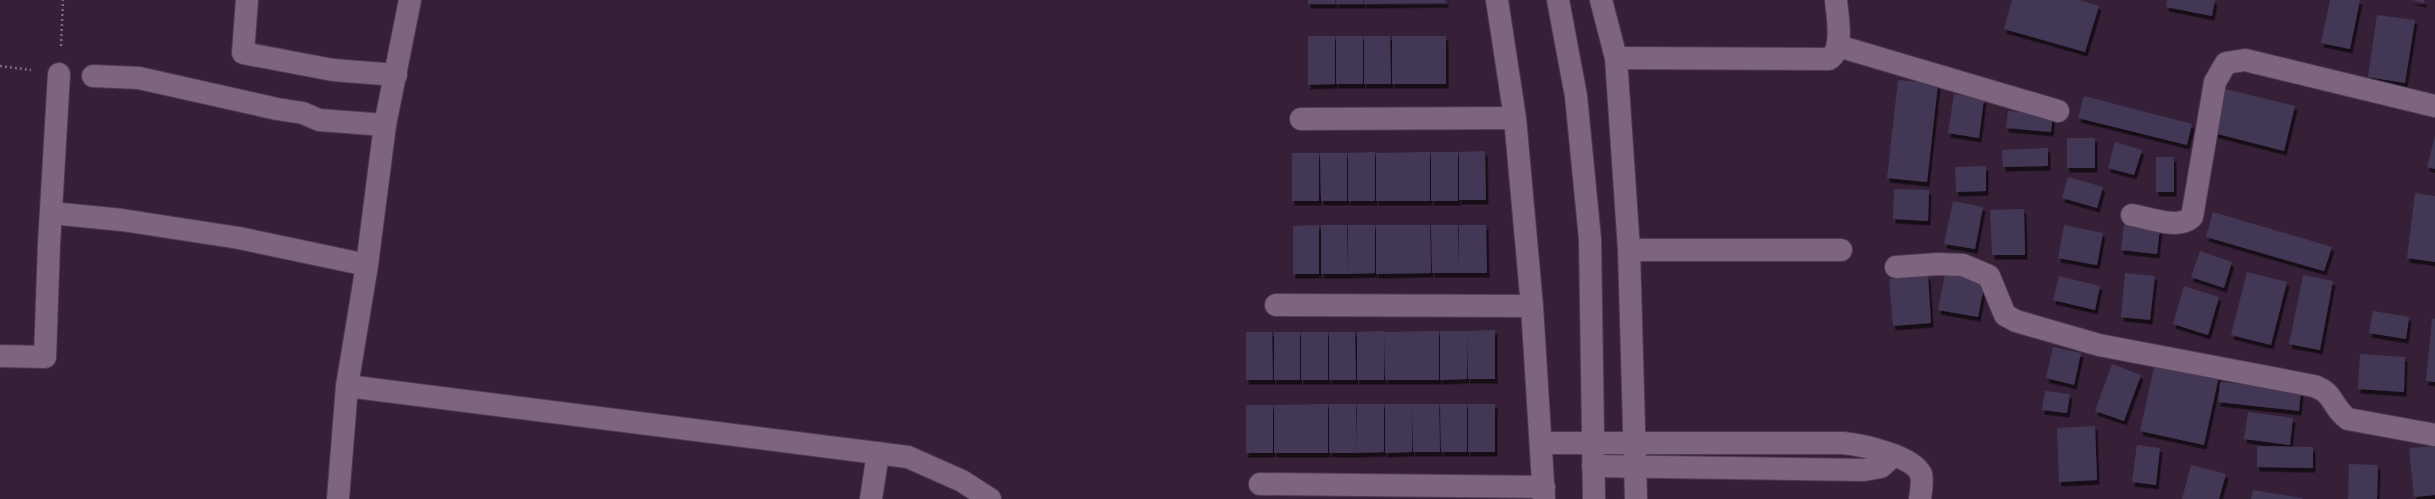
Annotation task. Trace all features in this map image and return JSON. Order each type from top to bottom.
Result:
[{"type":"street","points":[[247,0],[243,53],[333,70],[396,75]]},
{"type":"street","points":[[338,499],[347,386],[367,265],[385,125],[410,0]]},
{"type":"street","points":[[1260,484],[1544,493],[1532,306],[1515,118],[1496,0]]},
{"type":"street","points":[[1558,0],[1576,96],[1590,239],[1594,499]]},
{"type":"street","points":[[1601,0],[1616,58],[1629,250],[1636,499]]},
{"type":"street","points":[[1616,58],[1829,59],[1836,53],[1838,46],[1836,0]]},
{"type":"street","points":[[1838,46],[2058,110]]},
{"type":"street","points":[[2132,215],[2178,224],[2186,223],[2192,218],[2215,82],[2226,62],[2245,60],[2435,106]]},
{"type":"street","points":[[0,356],[45,357],[59,74]]},
{"type":"street","points":[[93,76],[139,78],[277,110],[303,113],[319,120],[385,125]]},
{"type":"street","points":[[1301,119],[1515,118]]},
{"type":"street","points":[[51,213],[122,220],[239,238],[367,265]]},
{"type":"street","points":[[1629,250],[1841,250]]},
{"type":"street","points":[[1896,267],[1938,264],[1963,266],[1989,276],[2005,315],[2016,321],[2099,345],[2314,386],[2328,392],[2339,412],[2348,419],[2435,435]]},
{"type":"street","points":[[1276,305],[1532,306]]},
{"type":"street","points":[[347,386],[908,457],[962,481],[990,499]]},
{"type":"street","points":[[1541,443],[1842,443],[1881,449],[1915,466],[1921,475],[1920,499]]},
{"type":"street","points":[[871,499],[878,453]]},
{"type":"street","points":[[1593,466],[1864,470],[1881,467],[1893,456]]},
{"type":"path","points":[[59,74],[63,0]]},
{"type":"building","points":[[1308,0],[1335,0],[1335,4],[1308,4]]},
{"type":"building","points":[[1336,0],[1363,0],[1363,4],[1336,4]]},
{"type":"building","points":[[1364,0],[1446,0],[1446,3],[1364,4]]},
{"type":"building","points":[[2012,0],[2079,0],[2099,6],[2085,52],[2004,29]]},
{"type":"building","points":[[2167,0],[2215,0],[2212,16],[2166,7]]},
{"type":"building","points":[[2330,0],[2360,0],[2350,49],[2321,43]]},
{"type":"building","points":[[2411,0],[2424,0],[2424,3]]},
{"type":"building","points":[[2377,15],[2415,20],[2405,83],[2368,77]]},
{"type":"building","points":[[1308,36],[1335,36],[1335,84],[1308,85]]},
{"type":"building","points":[[1336,36],[1363,36],[1363,84],[1336,84]]},
{"type":"building","points":[[1364,36],[1390,36],[1391,84],[1364,84]]},
{"type":"building","points":[[1392,36],[1446,36],[1446,84],[1392,84]]},
{"type":"building","points":[[1898,80],[1938,84],[1927,182],[1887,178]]},
{"type":"building","points":[[2225,89],[2295,106],[2284,151],[2214,133]]},
{"type":"building","points":[[1954,94],[1984,99],[1979,138],[1948,133]]},
{"type":"building","points":[[2084,96],[2192,124],[2187,145],[2078,118]]},
{"type":"building","points":[[2008,111],[2053,114],[2051,132],[2006,128]]},
{"type":"building","points":[[2435,136],[2435,169],[2427,167]]},
{"type":"building","points":[[2067,138],[2095,138],[2095,168],[2067,168]]},
{"type":"building","points":[[2115,142],[2142,150],[2134,175],[2108,168]]},
{"type":"building","points":[[2048,148],[2048,166],[2003,167],[2002,150]]},
{"type":"building","points":[[1485,151],[1486,200],[1459,200],[1459,152]]},
{"type":"building","points":[[1375,152],[1375,201],[1348,201],[1348,153]]},
{"type":"building","points":[[1430,152],[1430,201],[1376,201],[1376,153]]},
{"type":"building","points":[[1431,152],[1458,152],[1458,201],[1431,201]]},
{"type":"building","points":[[1292,153],[1319,153],[1319,201],[1292,201]]},
{"type":"building","points":[[1320,153],[1347,153],[1347,201],[1321,201]]},
{"type":"building","points":[[2156,157],[2174,157],[2174,192],[2156,192]]},
{"type":"building","points":[[1986,166],[1986,191],[1956,192],[1955,167]]},
{"type":"building","points":[[2068,177],[2103,187],[2097,208],[2062,198]]},
{"type":"building","points":[[1894,189],[1929,190],[1928,221],[1893,219]]},
{"type":"building","points":[[2415,193],[2435,196],[2435,262],[2407,258]]},
{"type":"building","points":[[1953,201],[1983,207],[1975,249],[1944,244]]},
{"type":"building","points":[[2024,209],[2025,255],[1992,255],[1990,210]]},
{"type":"building","points":[[2213,212],[2332,247],[2324,271],[2206,237]]},
{"type":"building","points":[[2124,224],[2160,228],[2157,254],[2121,250]]},
{"type":"building","points":[[1319,225],[1319,274],[1293,274],[1293,226]]},
{"type":"building","points":[[1321,225],[1347,225],[1348,274],[1321,274]]},
{"type":"building","points":[[1348,225],[1375,225],[1375,273],[1348,274]]},
{"type":"building","points":[[1376,225],[1430,225],[1431,273],[1376,274]]},
{"type":"building","points":[[1431,225],[1458,225],[1459,273],[1432,273]]},
{"type":"building","points":[[1459,225],[1486,225],[1487,273],[1459,273]]},
{"type":"building","points":[[2064,225],[2103,233],[2097,265],[2058,258]]},
{"type":"building","points":[[2200,251],[2232,262],[2224,288],[2191,277]]},
{"type":"building","points":[[1946,269],[1986,276],[1978,317],[1938,310]]},
{"type":"building","points":[[2247,272],[2287,282],[2271,345],[2231,335]]},
{"type":"building","points":[[2125,273],[2155,276],[2150,320],[2121,317]]},
{"type":"building","points":[[2303,275],[2333,281],[2320,350],[2289,344]]},
{"type":"building","points":[[1928,276],[1931,323],[1893,326],[1889,279]]},
{"type":"building","points":[[2059,276],[2100,286],[2095,310],[2053,300]]},
{"type":"building","points":[[2184,286],[2219,297],[2208,335],[2173,324]]},
{"type":"building","points":[[2373,311],[2409,317],[2406,339],[2369,333]]},
{"type":"building","points":[[2432,318],[2435,319],[2435,382],[2426,381]]},
{"type":"building","points":[[1495,330],[1495,379],[1468,379],[1467,331]]},
{"type":"building","points":[[1384,331],[1384,380],[1357,380],[1357,332]]},
{"type":"building","points":[[1439,331],[1439,380],[1385,380],[1384,332]]},
{"type":"building","points":[[1440,331],[1467,331],[1467,379],[1440,380]]},
{"type":"building","points":[[1246,332],[1272,332],[1273,380],[1246,380]]},
{"type":"building","points":[[1274,332],[1300,332],[1300,380],[1274,380]]},
{"type":"building","points":[[1301,332],[1328,332],[1328,380],[1301,380]]},
{"type":"building","points":[[1329,332],[1355,332],[1356,380],[1329,380]]},
{"type":"building","points":[[2053,347],[2081,353],[2074,385],[2046,378]]},
{"type":"building","points":[[2360,354],[2405,357],[2404,392],[2358,389]]},
{"type":"building","points":[[2155,363],[2219,376],[2204,445],[2140,431]]},
{"type":"building","points":[[2112,364],[2141,375],[2124,421],[2095,411]]},
{"type":"building","points":[[2220,382],[2301,390],[2299,411],[2218,402]]},
{"type":"building","points":[[2045,391],[2070,394],[2067,413],[2042,410]]},
{"type":"building","points":[[1328,404],[1328,453],[1274,453],[1274,405]]},
{"type":"building","points":[[1329,404],[1356,404],[1357,453],[1329,453]]},
{"type":"building","points":[[1357,404],[1384,404],[1384,452],[1357,453]]},
{"type":"building","points":[[1385,404],[1412,404],[1412,452],[1385,453]]},
{"type":"building","points":[[1412,404],[1439,404],[1440,452],[1413,452]]},
{"type":"building","points":[[1440,404],[1467,404],[1467,452],[1441,452]]},
{"type":"building","points":[[1468,404],[1495,404],[1495,452],[1468,452]]},
{"type":"building","points":[[1246,405],[1273,405],[1273,453],[1246,453]]},
{"type":"building","points":[[2248,412],[2293,418],[2290,445],[2244,439]]},
{"type":"building","points":[[2095,426],[2097,480],[2059,482],[2057,428]]},
{"type":"building","points":[[2137,445],[2160,448],[2156,485],[2132,482]]},
{"type":"building","points":[[2257,446],[2313,447],[2313,468],[2257,467]]},
{"type":"building","points":[[2435,446],[2435,495],[2414,497],[2409,448]]},
{"type":"building","points":[[2349,464],[2378,465],[2377,499],[2348,499]]},
{"type":"building","points":[[2191,465],[2226,474],[2219,499],[2182,499]]},
{"type":"building","points":[[2253,490],[2302,498],[2302,499],[2251,499]]}]
